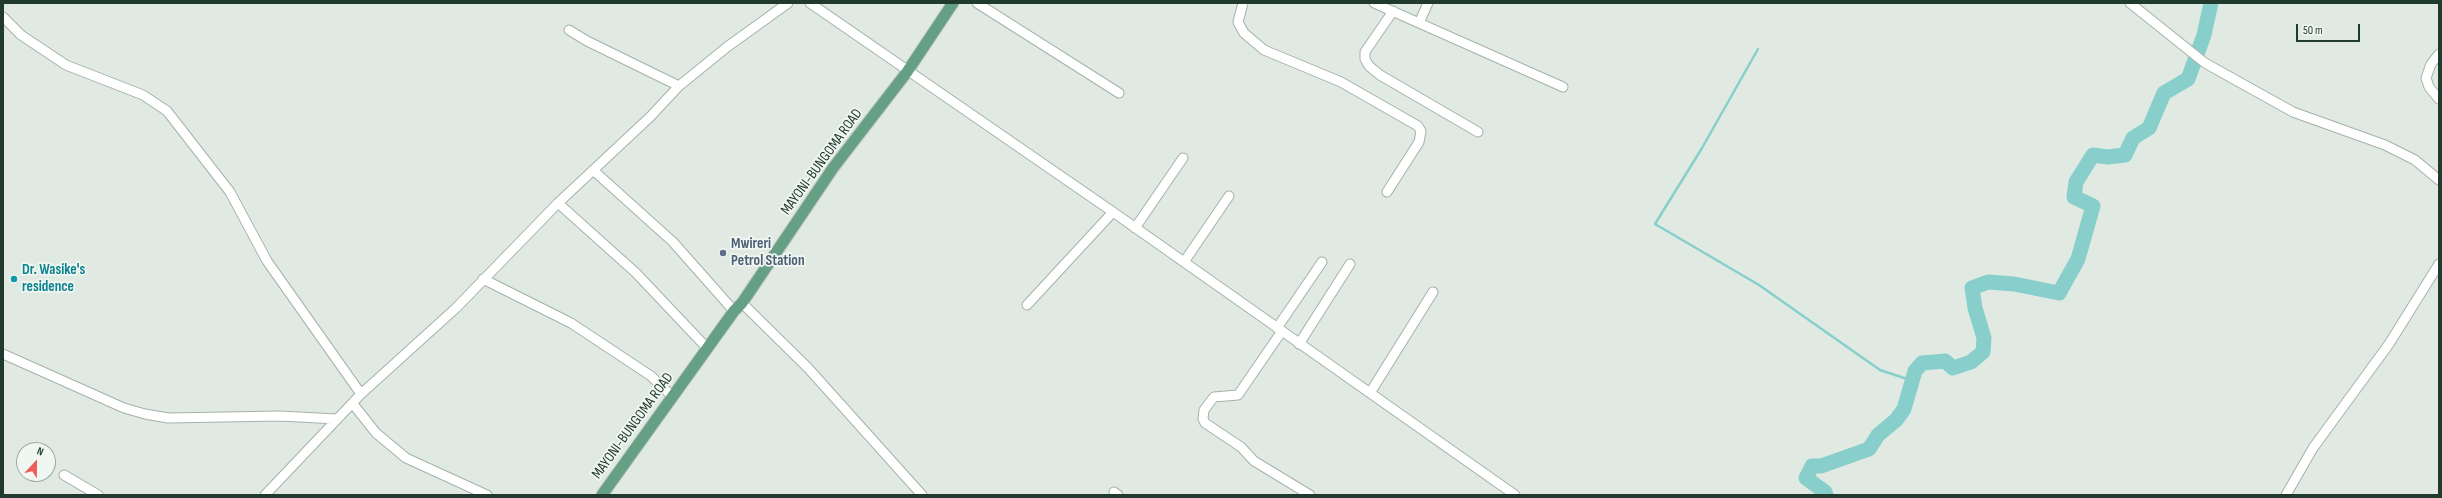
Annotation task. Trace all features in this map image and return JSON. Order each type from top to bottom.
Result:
[{"type":"main road","name":"MAYONI-BUNGOMA ROAD","points":[[602,495],[627,458],[673,398],[707,348],[738,307],[833,168],[907,72],[953,3]]},
{"type":"street","points":[[265,495],[361,394],[456,308],[558,202],[650,117],[679,86],[727,47],[788,3]]},
{"type":"street","points":[[810,3],[907,72],[1113,212],[1514,495]]},
{"type":"street","points":[[977,3],[1119,93]]},
{"type":"street","points":[[1243,3],[1238,22],[1244,33],[1264,50],[1340,82],[1418,126],[1422,131],[1419,142],[1387,192]]},
{"type":"street","points":[[1374,3],[1563,87]]},
{"type":"street","points":[[1419,23],[1428,3]]},
{"type":"street","points":[[2130,3],[2205,63],[2293,112],[2384,145],[2415,160],[2439,180]]},
{"type":"street","points":[[1393,11],[1365,52],[1365,59],[1369,66],[1380,75],[1478,132]]},
{"type":"street","points":[[3,17],[21,35],[66,65],[143,96],[167,111],[230,192],[267,261],[361,394]]},
{"type":"street","points":[[569,30],[587,42],[679,86]]},
{"type":"street","points":[[2439,54],[2431,64],[2426,78],[2428,87],[2439,99]]},
{"type":"street","points":[[1135,228],[1183,158]]},
{"type":"street","points":[[593,170],[673,242],[738,307],[808,368],[922,495]]},
{"type":"street","points":[[1184,262],[1229,196]]},
{"type":"street","points":[[558,202],[636,272],[707,348]]},
{"type":"street","points":[[1027,305],[1113,212]]},
{"type":"street","points":[[1310,495],[1254,461],[1241,447],[1205,423],[1203,419],[1204,410],[1214,397],[1238,395],[1322,262]]},
{"type":"street","points":[[1299,344],[1350,264]]},
{"type":"street","points":[[2286,495],[2313,448],[2389,344],[2439,264]]},
{"type":"street","points":[[483,279],[571,323],[651,376],[673,398]]},
{"type":"street","points":[[1370,393],[1433,292]]},
{"type":"street","points":[[3,354],[112,404],[145,414],[168,418],[280,416],[337,419]]},
{"type":"street","points":[[353,404],[376,433],[406,458],[487,495]]},
{"type":"street","points":[[64,475],[98,495]]},
{"type":"waterway","points":[[1826,495],[1825,492],[1806,478],[1812,466],[1821,466],[1869,449],[1878,435],[1896,420],[1904,409],[1915,371],[1922,363],[1945,361],[1953,368],[1971,362],[1983,352],[1984,338],[1975,308],[1972,288],[1988,282],[2014,284],[2059,293],[2078,259],[2093,206],[2074,197],[2076,182],[2093,155],[2108,157],[2125,155],[2133,138],[2149,128],[2164,93],[2188,79],[2204,35],[2211,3]]},
{"type":"waterway","points":[[1758,49],[1702,148],[1655,224],[1759,285],[1880,370],[1913,381]]},
{"type":"place","name":"Mwireri Petrol Station","points":[[723,253]]},
{"type":"place","name":"Dr. Wasike's residence","points":[[14,279]]}]
